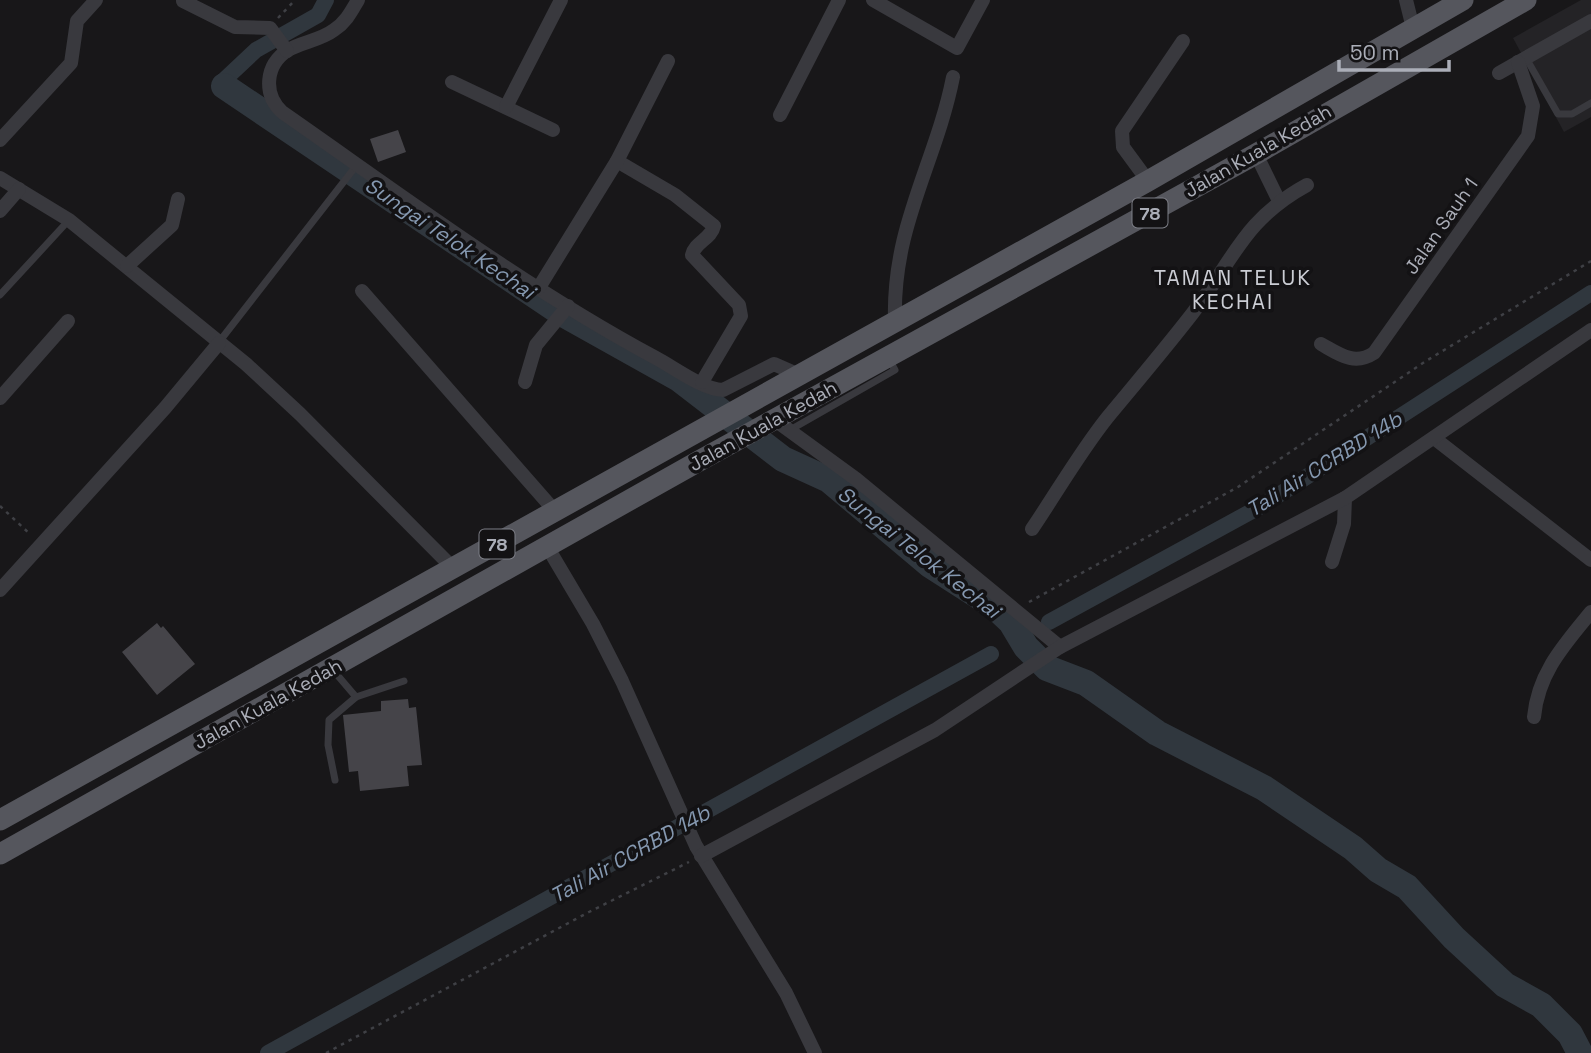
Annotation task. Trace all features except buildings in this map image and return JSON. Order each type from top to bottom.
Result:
[{"type":"main road","name":"Jalan Kuala Kedah","points":[[0,820],[454,569],[685,436],[1148,181],[1463,0]]},
{"type":"main road","name":"Jalan Kuala Kedah","points":[[0,854],[699,461],[779,424],[888,357],[1256,154],[1526,0]]},
{"type":"main road","points":[[309,649],[332,669]]},
{"type":"street","points":[[358,0],[349,17],[331,33],[287,49],[271,72],[271,102],[355,167],[538,289],[564,313],[715,389],[727,389],[776,364],[799,375]]},
{"type":"street","points":[[506,107],[561,0]]},
{"type":"street","points":[[780,115],[839,0]]},
{"type":"street","points":[[873,0],[957,48],[983,0]]},
{"type":"street","points":[[1406,0],[1413,28]]},
{"type":"street","points":[[183,1],[235,27],[271,29],[287,49]]},
{"type":"street","points":[[0,140],[71,63],[76,43],[75,26],[91,5]]},
{"type":"street","points":[[1499,73],[1591,20]]},
{"type":"street","points":[[1148,181],[1123,147],[1122,131],[1183,41]]},
{"type":"street","name":"Jalan Sauh 1","points":[[1321,344],[1351,359],[1359,360],[1374,353],[1505,169],[1528,136],[1533,121],[1522,60]]},
{"type":"street","points":[[538,289],[617,161],[668,61]]},
{"type":"street","points":[[895,321],[899,258],[915,192],[953,77]]},
{"type":"street","points":[[452,82],[553,130]]},
{"type":"street","points":[[1256,154],[1279,201]]},
{"type":"street","points":[[617,161],[675,195],[714,226],[712,233],[695,247],[692,255],[739,305],[741,316],[702,382]]},
{"type":"street","points":[[0,178],[69,220],[219,343],[300,414],[454,569]]},
{"type":"street","points":[[1032,528],[1106,419],[1142,379],[1198,306],[1236,245],[1279,201],[1307,186]]},
{"type":"street","points":[[0,211],[19,189]]},
{"type":"street","points":[[127,266],[172,225],[178,199]]},
{"type":"street","points":[[362,291],[554,510]]},
{"type":"street","points":[[526,382],[536,345],[564,313]]},
{"type":"street","points":[[0,398],[68,321]]},
{"type":"street","points":[[699,851],[935,730],[1060,647],[1345,498],[1591,330]]},
{"type":"street","points":[[0,590],[165,408],[219,343]]},
{"type":"street","points":[[779,424],[856,479],[1060,647]]},
{"type":"street","points":[[1434,438],[1591,560]]},
{"type":"street","points":[[1332,562],[1344,524],[1345,498]]},
{"type":"street","points":[[548,548],[616,669],[676,806],[699,851],[786,993],[815,1053]]},
{"type":"street","points":[[1534,717],[1536,696],[1545,671],[1591,612]]},
{"type":"lane","points":[[1522,60],[1559,114],[1572,114],[1591,103]]},
{"type":"lane","points":[[219,343],[355,167]]},
{"type":"lane","points":[[0,295],[69,220]]},
{"type":"lane","points":[[332,669],[356,697]]},
{"type":"lane","points":[[335,780],[327,726],[334,714],[356,697],[404,681]]},
{"type":"path","points":[[271,29],[295,0]]},
{"type":"path","points":[[1017,609],[1238,487],[1426,361],[1591,261]]},
{"type":"path","points":[[0,506],[40,544]]},
{"type":"path","points":[[326,1053],[699,851]]},
{"type":"shaded area","points":[[1581,0],[1591,0],[1591,117],[1564,132],[1513,38]]},
{"type":"waterway","points":[[224,86],[223,81],[256,50],[318,15],[326,0]]},
{"type":"waterway","name":"Sungai Telok Kechai","points":[[224,86],[561,313],[679,379],[783,459],[829,480],[930,565],[994,606],[1011,622],[1026,647],[1047,668],[1086,683],[1157,733],[1264,788],[1353,848],[1378,870],[1407,887],[1454,938],[1505,985],[1541,1005],[1570,1034],[1580,1053]]},
{"type":"waterway","name":"Tali Air CCRBD 14b","points":[[1049,622],[1263,505],[1591,293]]},
{"type":"waterway","name":"Tali Air CCRBD 14b","points":[[268,1053],[991,654]]},
{"type":"district","name":"TAMAN TELUK KECHAI","points":[[1233,289]]}]
